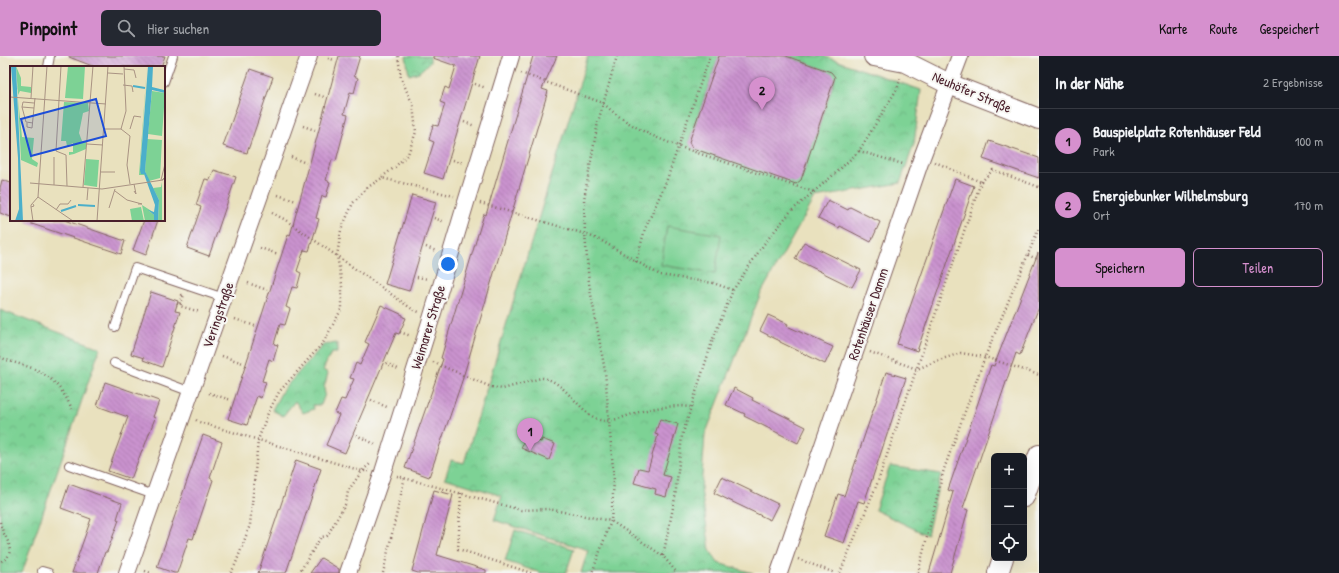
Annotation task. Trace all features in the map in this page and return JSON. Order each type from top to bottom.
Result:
[{"type":"street","name":"Veringstraße","points":[[127,573],[310,56]]},
{"type":"street","name":"Neuhöfer Straße","points":[[874,56],[1039,119]]},
{"type":"street","name":"Rotenhäuser Damm","points":[[779,573],[922,157],[960,56]]},
{"type":"street","name":"Weimarer Straße","points":[[348,573],[383,472],[509,62]]},
{"type":"street","points":[[1027,490],[1037,465]]},
{"type":"street","points":[[998,573],[1002,561]]},
{"type":"lane","points":[[48,66],[50,56]]},
{"type":"lane","points":[[165,79],[173,56]]},
{"type":"lane","points":[[115,327],[136,268],[224,298]]},
{"type":"lane","points":[[114,363],[191,392]]},
{"type":"lane","points":[[69,465],[154,495]]},
{"type":"path","points":[[231,573],[250,525],[258,440],[268,413],[279,392],[323,343],[342,308],[342,284],[337,256],[341,230],[353,203],[368,187],[382,178],[408,154],[416,132],[413,105],[401,78],[398,56]]},
{"type":"path","points":[[592,573],[611,521],[614,481],[604,371],[589,283],[584,199],[598,122],[617,56]]},
{"type":"path","points":[[636,262],[645,229],[666,182],[710,56]]},
{"type":"path","points":[[328,58],[334,60]]},
{"type":"path","points":[[509,62],[603,103],[613,113],[633,127],[678,146],[814,192]]},
{"type":"path","points":[[663,556],[675,498],[682,436],[690,407],[713,339],[733,290],[764,244],[790,212],[838,172],[859,152],[897,89],[900,65]]},
{"type":"path","points":[[475,84],[490,90]]},
{"type":"path","points":[[315,94],[324,97]]},
{"type":"path","points":[[464,122],[478,128]]},
{"type":"path","points":[[303,126],[315,130]]},
{"type":"path","points":[[859,152],[903,164],[922,157],[981,182]]},
{"type":"path","points":[[291,157],[306,163]]},
{"type":"path","points":[[453,160],[467,164]]},
{"type":"path","points":[[840,573],[877,484],[981,182],[993,170],[1039,187]]},
{"type":"path","points":[[382,178],[467,199],[585,234],[602,241],[660,275],[713,283],[733,290]]},
{"type":"path","points":[[278,195],[296,201]]},
{"type":"path","points":[[272,213],[284,219],[412,309],[432,316]]},
{"type":"path","points":[[434,218],[449,223]]},
{"type":"path","points":[[918,573],[944,469],[985,357],[1039,228]]},
{"type":"path","points":[[426,247],[440,252]]},
{"type":"path","points":[[260,248],[278,254]]},
{"type":"path","points":[[1028,255],[1039,260]]},
{"type":"path","points":[[417,277],[432,280]]},
{"type":"path","points":[[248,283],[267,290]]},
{"type":"path","points":[[179,305],[200,312]]},
{"type":"path","points":[[235,320],[255,326]]},
{"type":"path","points":[[400,332],[414,337]]},
{"type":"path","points":[[857,346],[917,369],[939,360],[961,354],[985,357],[1039,374]]},
{"type":"path","points":[[0,356],[7,360],[34,368],[52,379],[66,396],[72,409]]},
{"type":"path","points":[[222,356],[243,362]]},
{"type":"path","points":[[419,357],[491,387],[503,389],[533,380],[546,378],[559,386],[594,417],[600,420],[609,421],[640,411],[669,406],[690,407]]},
{"type":"path","points":[[386,363],[403,371]]},
{"type":"path","points":[[209,393],[231,400]]},
{"type":"path","points":[[371,400],[390,409]]},
{"type":"path","points":[[356,436],[378,446]]},
{"type":"path","points":[[300,573],[321,537],[327,536],[346,503],[348,491],[362,471]]},
{"type":"path","points":[[382,573],[405,477]]},
{"type":"path","points":[[462,493],[458,549],[531,573]]},
{"type":"path","points":[[611,521],[663,556],[677,573]]},
{"type":"path","points":[[0,522],[3,532],[7,537],[10,551],[7,558],[0,562]]},
{"type":"path","points":[[805,561],[835,573]]},
{"type":"path","points":[[145,571],[151,573]]},
{"type":"green space","points":[[406,56],[430,56],[430,62],[419,72],[409,75]]},
{"type":"green space","points":[[588,56],[719,56],[689,142],[692,148],[801,180],[835,78],[831,72],[786,56],[823,56],[921,90],[914,144],[900,183],[815,198],[760,295],[705,435],[701,489],[710,550],[718,563],[753,573],[581,573],[588,550],[494,520],[502,496],[445,478],[451,460],[464,463]]},
{"type":"green space","points":[[667,226],[721,235],[715,274],[661,265]]},
{"type":"green space","points":[[0,310],[100,348],[22,573],[0,573]]},
{"type":"green space","points":[[337,343],[337,353],[331,353],[323,370],[328,373],[324,388],[325,394],[321,405],[313,405],[314,409],[303,413],[295,401],[283,416],[272,410],[282,391],[323,345]]},
{"type":"green space","points":[[890,466],[941,474],[927,535],[875,510]]},
{"type":"green space","points":[[515,530],[574,549],[566,573],[541,573],[505,561]]},
{"type":"building","points":[[165,56],[161,66],[92,66],[69,57]]},
{"type":"building","points":[[339,56],[360,56],[354,76],[358,78],[354,93],[350,92],[344,114],[348,115],[336,161],[332,160],[326,180],[330,182],[326,197],[322,196],[316,218],[319,219],[309,251],[304,250],[297,271],[301,273],[297,288],[292,287],[286,307],[290,309],[285,325],[280,324],[274,344],[278,345],[273,361],[269,359],[262,381],[266,382],[261,398],[257,396],[247,425],[228,419],[288,235],[290,236]]},
{"type":"building","points":[[433,56],[480,56],[443,179],[424,173],[434,142],[429,140],[433,125],[438,126],[445,104],[440,102],[445,87],[449,89],[456,66],[433,58]]},
{"type":"building","points":[[533,56],[557,56],[542,89],[548,91],[462,381],[429,477],[405,468],[443,359],[441,358],[484,214],[486,215]]},
{"type":"building","points":[[719,56],[786,56],[831,72],[835,77],[801,180],[796,184],[692,148],[689,142]]},
{"type":"building","points":[[250,69],[273,77],[247,153],[223,146]]},
{"type":"building","points":[[989,141],[1039,158],[1039,178],[983,159]]},
{"type":"building","points":[[214,170],[236,177],[209,256],[187,248],[201,207],[196,205],[205,179],[210,180]]},
{"type":"building","points":[[955,179],[974,186],[917,351],[897,344]]},
{"type":"building","points":[[2,180],[10,183],[10,217],[0,213],[0,188]]},
{"type":"building","points":[[412,195],[436,202],[409,291],[385,284]]},
{"type":"building","points":[[828,200],[848,210],[850,207],[880,222],[871,242],[840,226],[839,228],[818,218]]},
{"type":"building","points":[[67,221],[125,241],[121,254],[26,222]]},
{"type":"building","points":[[144,221],[158,221],[146,255],[133,250]]},
{"type":"building","points":[[804,242],[861,270],[852,287],[795,259]]},
{"type":"building","points":[[1038,253],[1039,307],[1020,355],[1016,353],[963,508],[968,510],[950,573],[929,573],[953,492],[948,490],[991,365],[994,366]]},
{"type":"building","points":[[151,292],[178,301],[175,311],[180,312],[162,367],[143,360],[144,358],[131,354]]},
{"type":"building","points":[[381,305],[403,315],[403,317],[406,318],[399,334],[396,333],[345,453],[326,445],[339,415],[335,413],[341,399],[345,400],[354,379],[350,378],[356,363],[360,365],[369,344],[365,342]]},
{"type":"building","points":[[768,315],[788,324],[787,326],[833,347],[825,364],[760,331]]},
{"type":"building","points":[[886,372],[906,378],[864,503],[858,501],[844,543],[824,536],[838,494],[844,496]]},
{"type":"building","points":[[105,382],[159,401],[153,417],[155,418],[131,479],[108,471],[128,417],[97,406]]},
{"type":"building","points":[[734,388],[753,398],[752,400],[806,427],[798,443],[744,416],[745,414],[726,405]]},
{"type":"building","points":[[660,419],[678,424],[663,475],[671,477],[666,497],[655,494],[656,489],[634,483],[639,468],[648,470],[658,435],[655,434]]},
{"type":"building","points":[[203,435],[222,442],[210,478],[213,480],[193,539],[189,538],[177,573],[174,573],[157,567]]},
{"type":"building","points":[[526,436],[541,442],[542,439],[555,444],[549,460],[521,448]]},
{"type":"building","points":[[296,460],[321,469],[308,508],[286,573],[258,573]]},
{"type":"building","points":[[722,477],[778,504],[770,520],[714,493]]},
{"type":"building","points":[[69,484],[122,503],[117,519],[119,520],[107,552],[105,552],[98,573],[72,573],[91,519],[61,508]]},
{"type":"building","points":[[434,490],[453,495],[437,555],[486,570],[486,573],[418,573],[412,571]]},
{"type":"building","points":[[321,558],[339,569],[339,573],[310,573]]},
{"type":"place","name":"Energiebunker Wilhelmsburg","points":[[762,110]]},
{"type":"place","name":"Bauspielplatz Rotenhäuser Feld","points":[[530,451]]}]
